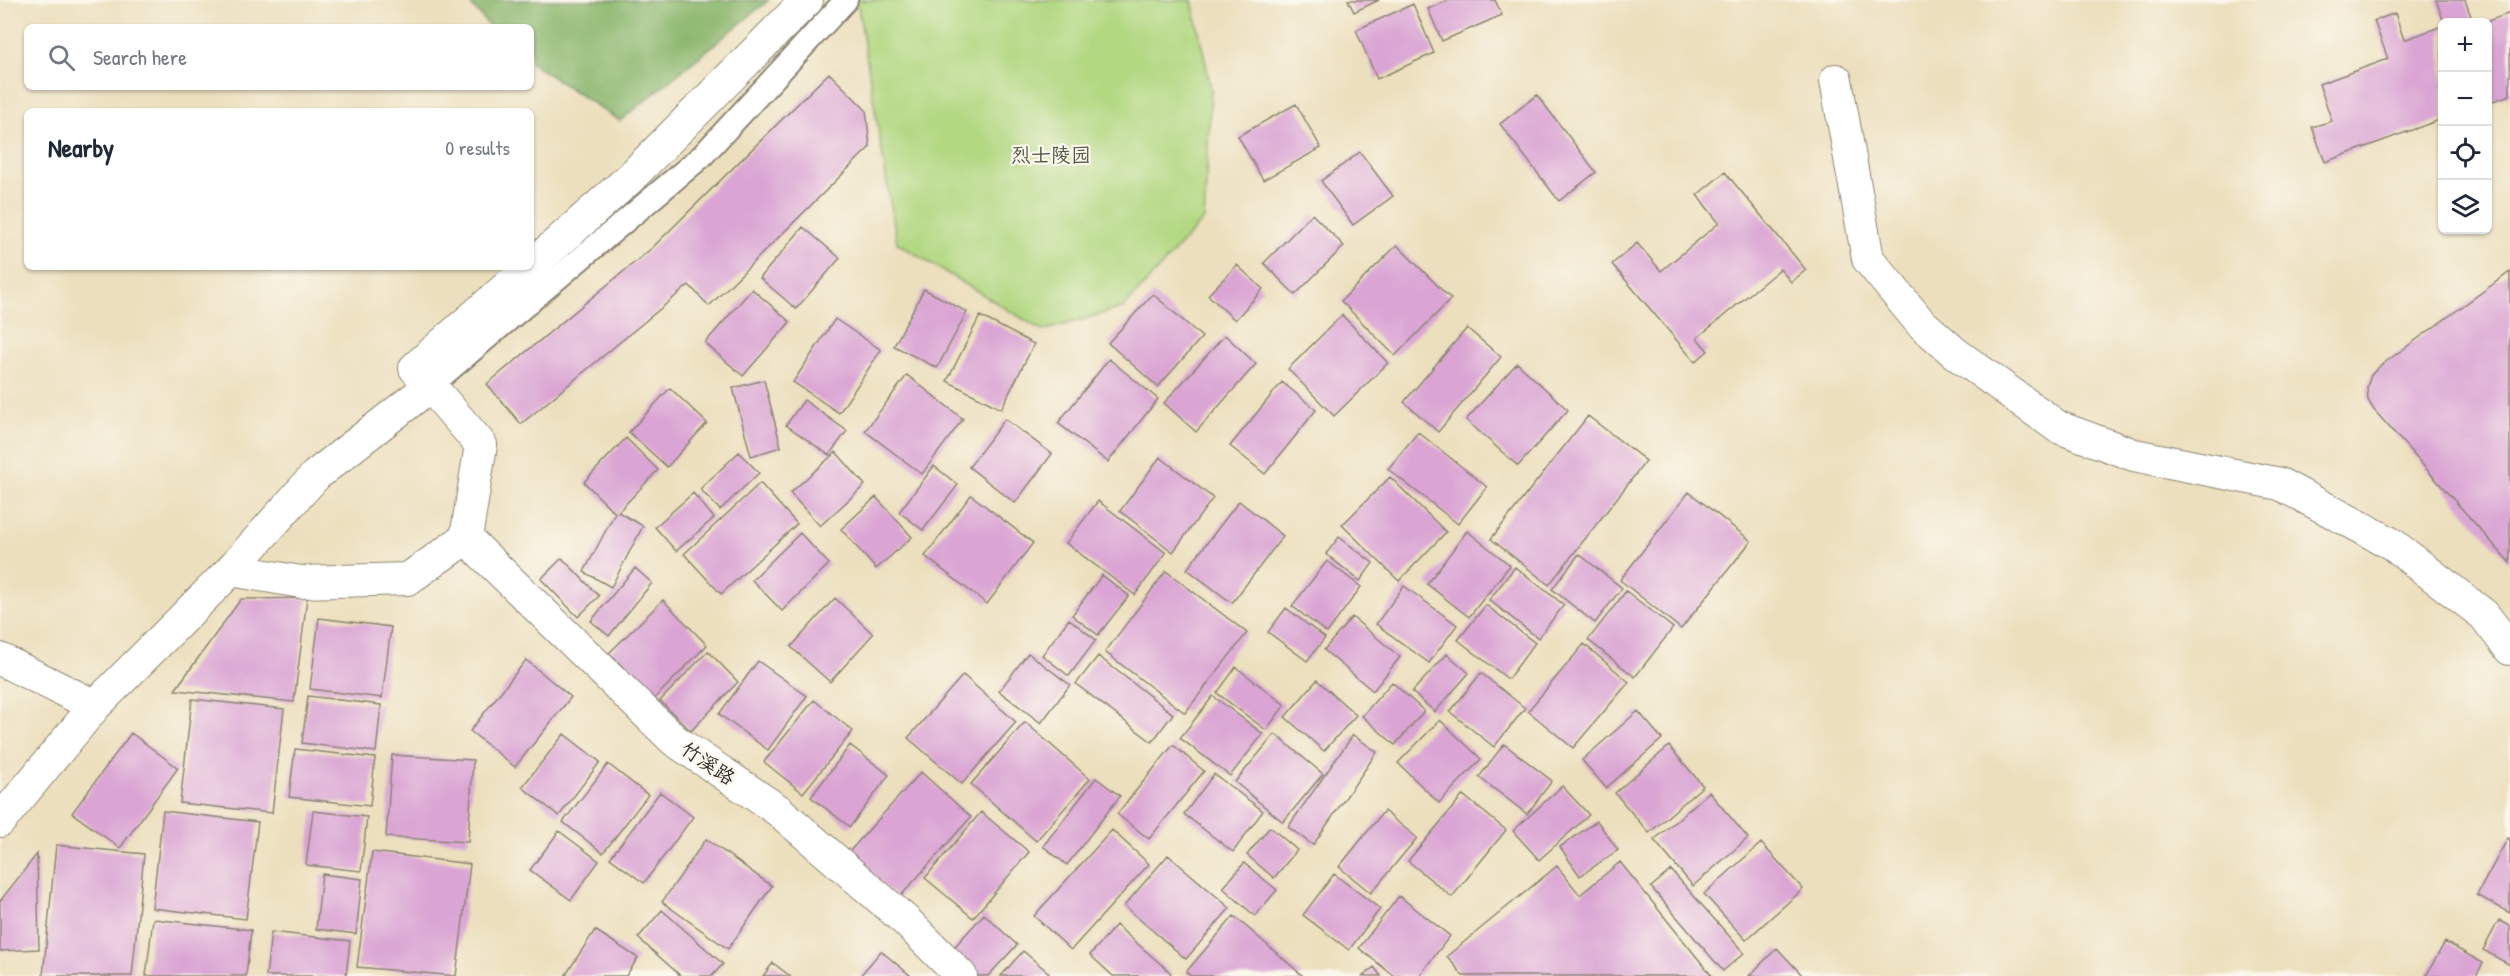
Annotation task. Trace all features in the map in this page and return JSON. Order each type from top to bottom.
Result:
[{"type":"street","points":[[534,263],[630,179],[807,0]]},
{"type":"street","points":[[0,821],[95,706],[231,570],[316,475],[430,386],[702,156],[846,0]]},
{"type":"street","points":[[1836,80],[1868,259],[1920,322],[1956,353],[2058,427],[2134,455],[2280,484],[2392,544],[2484,615],[2510,649]]},
{"type":"street","points":[[231,570],[301,582],[408,579],[466,538],[482,445],[415,368],[525,270]]},
{"type":"street","name":"竹溪路","points":[[466,538],[674,740],[779,811],[906,921],[960,976]]},
{"type":"street","points":[[0,659],[95,706]]},
{"type":"green space","points":[[467,0],[769,0],[620,121],[534,65],[534,24],[487,24]]},
{"type":"green space","name":"烈士陵园","points":[[857,0],[1192,0],[1211,88],[1204,219],[1124,307],[1043,331],[897,243]]},
{"type":"building","points":[[1348,0],[1379,0],[1354,12]]},
{"type":"building","points":[[1449,0],[1495,0],[1502,15],[1442,41],[1428,9]]},
{"type":"building","points":[[2436,0],[2465,0],[2472,18],[2443,18]]},
{"type":"building","points":[[1413,4],[1434,53],[1377,79],[1356,30]]},
{"type":"building","points":[[2395,13],[2404,40],[2438,27],[2438,120],[2325,162],[2312,127],[2332,121],[2319,84],[2388,59],[2374,21]]},
{"type":"building","points":[[2510,13],[2510,95],[2492,102],[2492,72],[2492,20]]},
{"type":"building","points":[[829,73],[866,110],[870,147],[709,306],[689,285],[521,424],[487,384],[652,248]]},
{"type":"building","points":[[1537,95],[1596,172],[1559,201],[1500,124]]},
{"type":"building","points":[[1296,104],[1321,148],[1263,180],[1238,136]]},
{"type":"building","points":[[1360,152],[1393,196],[1353,225],[1321,181]]},
{"type":"building","points":[[1725,172],[1806,270],[1791,282],[1780,269],[1697,338],[1708,351],[1695,362],[1612,264],[1637,243],[1661,271],[1719,223],[1697,195]]},
{"type":"building","points":[[1312,214],[1344,246],[1295,295],[1264,263]]},
{"type":"building","points":[[803,227],[840,258],[796,309],[760,278]]},
{"type":"building","points":[[1397,245],[1451,299],[1395,356],[1341,301]]},
{"type":"building","points":[[1237,265],[1263,289],[1235,320],[1208,295]]},
{"type":"building","points":[[2510,272],[2510,563],[2374,410],[2368,400],[2367,387],[2371,375],[2380,366]]},
{"type":"building","points":[[752,289],[790,322],[743,376],[705,343]]},
{"type":"building","points":[[924,289],[967,312],[937,368],[894,346]]},
{"type":"building","points":[[1153,294],[1202,337],[1158,387],[1108,343]]},
{"type":"building","points":[[1342,315],[1388,363],[1334,416],[1288,369]]},
{"type":"building","points":[[980,316],[1034,344],[1001,409],[947,381]]},
{"type":"building","points":[[835,319],[881,350],[839,413],[793,382]]},
{"type":"building","points":[[1467,328],[1501,357],[1438,432],[1404,402]]},
{"type":"building","points":[[1225,335],[1256,364],[1196,432],[1164,403]]},
{"type":"building","points":[[1109,359],[1158,399],[1108,462],[1058,423]]},
{"type":"building","points":[[1517,363],[1568,410],[1518,466],[1466,420]]},
{"type":"building","points":[[907,375],[963,419],[922,474],[865,431]]},
{"type":"building","points":[[764,380],[781,447],[751,456],[733,388]]},
{"type":"building","points":[[1282,382],[1316,410],[1265,474],[1230,446]]},
{"type":"building","points":[[670,388],[707,423],[667,467],[629,432]]},
{"type":"building","points":[[804,400],[847,431],[829,455],[786,425]]},
{"type":"building","points":[[1588,416],[1646,461],[1549,585],[1491,539]]},
{"type":"building","points":[[1005,419],[1052,454],[1015,503],[969,467]]},
{"type":"building","points":[[1418,432],[1487,487],[1458,524],[1388,469]]},
{"type":"building","points":[[626,438],[658,470],[618,512],[643,526],[611,587],[584,572],[615,513],[584,482]]},
{"type":"building","points":[[739,452],[759,473],[720,510],[700,489]]},
{"type":"building","points":[[836,452],[865,485],[820,526],[790,493]]},
{"type":"building","points":[[1160,457],[1213,498],[1173,552],[1120,511]]},
{"type":"building","points":[[934,466],[958,485],[923,530],[899,512]]},
{"type":"building","points":[[1390,477],[1446,532],[1399,581],[1342,525]]},
{"type":"building","points":[[760,483],[797,524],[721,594],[684,554]]},
{"type":"building","points":[[1689,492],[1751,541],[1681,629],[1620,580]]},
{"type":"building","points":[[693,493],[714,518],[676,551],[655,527]]},
{"type":"building","points":[[971,495],[1033,543],[987,604],[925,556]]},
{"type":"building","points":[[876,497],[912,537],[876,569],[841,529]]},
{"type":"building","points":[[1098,501],[1166,553],[1135,595],[1066,543]]},
{"type":"building","points":[[1239,501],[1283,536],[1232,603],[1187,569]]},
{"type":"building","points":[[1467,531],[1510,565],[1469,617],[1427,584]]},
{"type":"building","points":[[800,533],[829,564],[782,611],[752,580]]},
{"type":"building","points":[[1339,537],[1373,563],[1360,581],[1326,554]]},
{"type":"building","points":[[1579,554],[1622,588],[1595,623],[1552,589]]},
{"type":"building","points":[[562,558],[599,596],[578,617],[541,579]]},
{"type":"building","points":[[1327,561],[1361,587],[1327,633],[1292,606]]},
{"type":"building","points":[[1515,567],[1564,605],[1538,638],[1489,600]]},
{"type":"building","points":[[635,568],[652,583],[609,636],[591,621]]},
{"type":"building","points":[[1166,571],[1247,633],[1185,713],[1105,652]]},
{"type":"building","points":[[1102,575],[1129,596],[1098,635],[1072,615]]},
{"type":"building","points":[[1404,586],[1457,625],[1429,663],[1376,624]]},
{"type":"building","points":[[1626,591],[1673,628],[1635,677],[1588,640]]},
{"type":"building","points":[[307,598],[294,702],[175,690],[241,599]]},
{"type":"building","points":[[835,598],[873,634],[830,682],[791,647]]},
{"type":"building","points":[[663,600],[707,645],[654,699],[609,653]]},
{"type":"building","points":[[1486,605],[1535,643],[1508,679],[1458,640]]},
{"type":"building","points":[[1286,608],[1325,638],[1307,661],[1268,632]]},
{"type":"building","points":[[1352,617],[1400,657],[1373,691],[1324,650]]},
{"type":"building","points":[[319,618],[391,627],[382,698],[310,689]]},
{"type":"building","points":[[1069,619],[1096,640],[1069,676],[1042,655]]},
{"type":"building","points":[[1584,644],[1629,682],[1573,748],[1528,711]]},
{"type":"building","points":[[708,651],[738,682],[691,731],[660,701]]},
{"type":"building","points":[[1028,653],[1070,685],[1041,723],[999,691]]},
{"type":"building","points":[[1447,654],[1469,673],[1435,712],[1412,692]]},
{"type":"building","points":[[1098,656],[1173,714],[1152,742],[1076,684]]},
{"type":"building","points":[[526,660],[571,697],[515,767],[470,731]]},
{"type":"building","points":[[758,661],[807,696],[768,750],[719,714]]},
{"type":"building","points":[[1236,667],[1285,705],[1266,730],[1217,693]]},
{"type":"building","points":[[1481,673],[1525,708],[1494,747],[1450,712]]},
{"type":"building","points":[[963,675],[1016,722],[962,784],[908,738]]},
{"type":"building","points":[[1317,680],[1356,715],[1324,751],[1285,717]]},
{"type":"building","points":[[1392,682],[1424,711],[1395,745],[1362,716]]},
{"type":"building","points":[[308,696],[381,705],[376,752],[302,743]]},
{"type":"building","points":[[1213,696],[1263,734],[1230,776],[1180,738]]},
{"type":"building","points":[[192,699],[284,709],[272,813],[180,803]]},
{"type":"building","points":[[814,700],[853,731],[803,793],[764,762]]},
{"type":"building","points":[[1638,711],[1662,739],[1606,788],[1582,760]]},
{"type":"building","points":[[1440,720],[1481,759],[1439,803],[1398,763]]},
{"type":"building","points":[[1025,722],[1090,779],[1036,841],[971,784]]},
{"type":"building","points":[[131,733],[178,768],[120,848],[72,813]]},
{"type":"building","points":[[564,734],[600,762],[559,816],[522,787]]},
{"type":"building","points":[[1275,734],[1323,774],[1283,822],[1235,782]]},
{"type":"building","points":[[1353,735],[1377,752],[1313,845],[1288,827]]},
{"type":"building","points":[[1504,744],[1552,781],[1527,814],[1479,777]]},
{"type":"building","points":[[850,745],[889,775],[850,827],[811,797]]},
{"type":"building","points":[[1173,745],[1204,771],[1149,839],[1117,814]]},
{"type":"building","points":[[1669,746],[1703,786],[1649,833],[1615,793]]},
{"type":"building","points":[[295,749],[375,758],[370,806],[289,797]]},
{"type":"building","points":[[392,755],[473,760],[468,842],[386,837]]},
{"type":"building","points":[[608,764],[648,795],[603,853],[563,822]]},
{"type":"building","points":[[921,772],[971,817],[898,899],[848,853]]},
{"type":"building","points":[[1214,774],[1263,811],[1233,852],[1184,814]]},
{"type":"building","points":[[1096,778],[1120,796],[1067,865],[1043,846]]},
{"type":"building","points":[[1562,786],[1589,815],[1539,860],[1513,831]]},
{"type":"building","points":[[660,792],[693,817],[644,883],[610,858]]},
{"type":"building","points":[[1709,792],[1748,838],[1693,886],[1654,840]]},
{"type":"building","points":[[1463,795],[1506,830],[1452,897],[1408,861]]},
{"type":"building","points":[[163,811],[258,822],[246,919],[152,908]]},
{"type":"building","points":[[313,811],[367,817],[361,871],[306,865]]},
{"type":"building","points":[[1384,811],[1417,838],[1371,893],[1339,867]]},
{"type":"building","points":[[981,812],[1029,852],[973,918],[925,878]]},
{"type":"building","points":[[1597,821],[1618,850],[1580,876],[1560,847]]},
{"type":"building","points":[[1270,827],[1297,850],[1274,878],[1247,855]]},
{"type":"building","points":[[1112,830],[1149,864],[1071,950],[1034,916]]},
{"type":"building","points":[[559,831],[599,861],[571,900],[530,870]]},
{"type":"building","points":[[2508,838],[2510,839],[2510,913],[2477,895]]},
{"type":"building","points":[[706,839],[772,886],[728,949],[662,902]]},
{"type":"building","points":[[1761,843],[1803,889],[1746,940],[1704,894]]},
{"type":"building","points":[[56,845],[144,854],[132,976],[43,976]]},
{"type":"building","points":[[372,852],[470,864],[456,976],[357,967]]},
{"type":"building","points":[[37,854],[39,949],[0,951],[0,901]]},
{"type":"building","points":[[1168,855],[1230,908],[1186,959],[1124,906]]},
{"type":"building","points":[[1620,862],[1712,976],[1463,976],[1447,956],[1557,866],[1580,895]]},
{"type":"building","points":[[1244,863],[1277,890],[1255,916],[1223,888]]},
{"type":"building","points":[[1671,870],[1744,953],[1723,971],[1651,887]]},
{"type":"building","points":[[322,874],[362,879],[356,934],[316,929]]},
{"type":"building","points":[[1334,874],[1380,909],[1349,950],[1303,915]]},
{"type":"building","points":[[1399,896],[1450,936],[1419,976],[1394,976],[1359,948]]},
{"type":"building","points":[[662,910],[723,964],[712,976],[681,976],[638,938]]},
{"type":"building","points":[[984,914],[1017,945],[988,976],[976,976],[950,952]]},
{"type":"building","points":[[1234,916],[1303,976],[1191,976],[1186,972]]},
{"type":"building","points":[[153,919],[251,930],[246,976],[146,976]]},
{"type":"building","points":[[2499,920],[2510,926],[2510,965],[2483,950]]},
{"type":"building","points":[[1116,925],[1171,973],[1168,976],[1113,976],[1090,955]]},
{"type":"building","points":[[595,930],[638,958],[626,976],[565,976]]},
{"type":"building","points":[[271,932],[350,941],[346,976],[266,976]]},
{"type":"building","points":[[2445,942],[2483,963],[2476,976],[2426,976]]},
{"type":"building","points":[[1777,948],[1803,976],[1749,976]]},
{"type":"building","points":[[881,951],[911,976],[860,976]]},
{"type":"building","points":[[1023,951],[1049,973],[1046,976],[1001,976]]},
{"type":"building","points":[[773,963],[790,976],[763,976]]},
{"type":"building","points":[[1374,967],[1381,976],[1363,976]]}]
